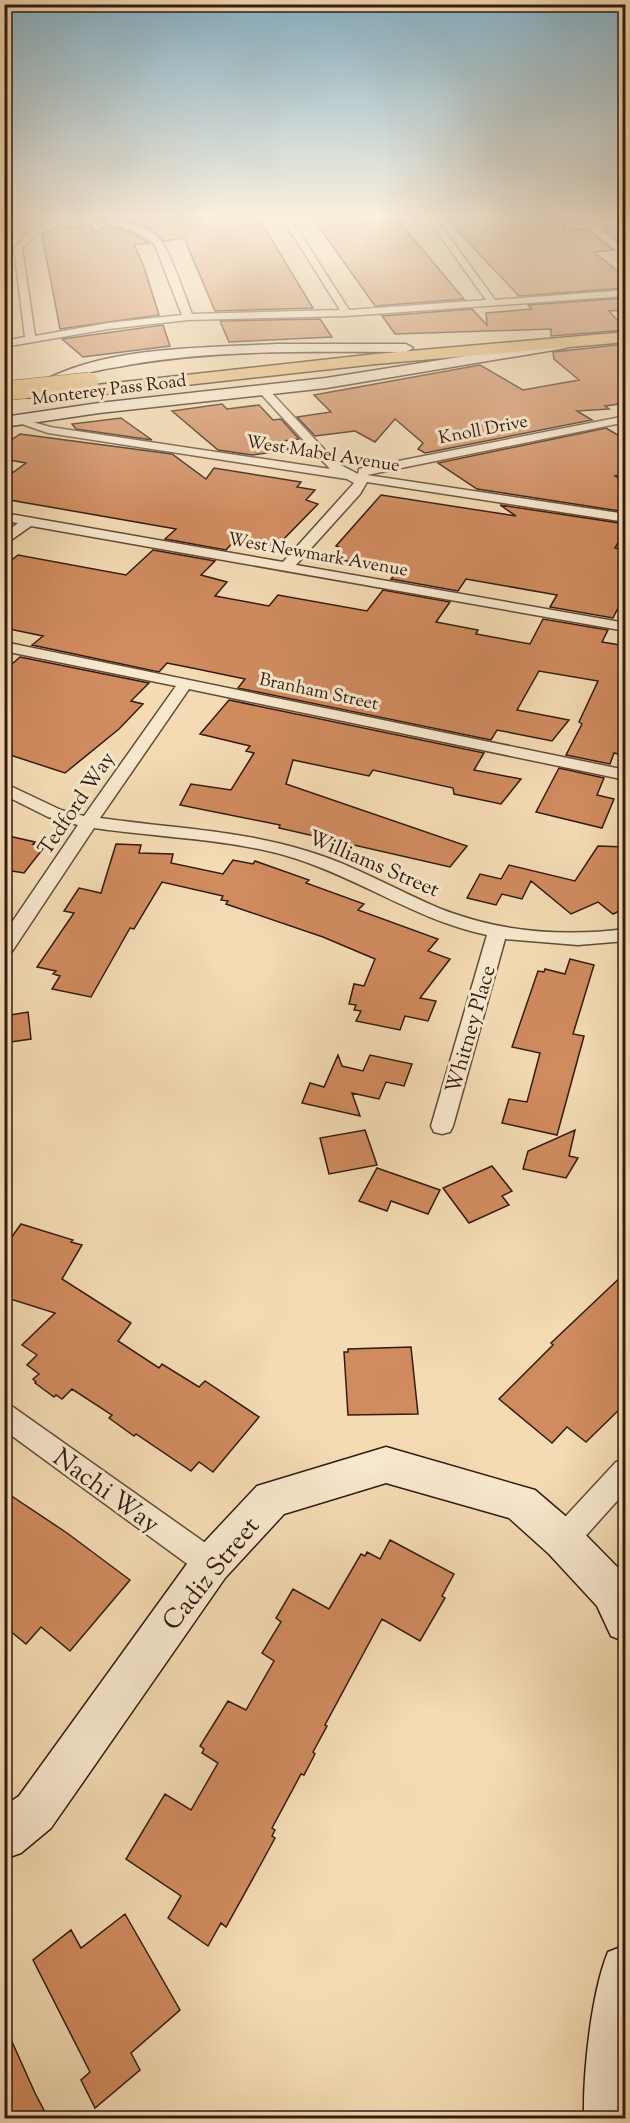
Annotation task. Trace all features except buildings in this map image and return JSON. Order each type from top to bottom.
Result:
[{"type":"main road","points":[[7,400],[193,379],[351,358],[406,348],[626,327]]},
{"type":"main road","points":[[7,400],[89,382],[301,356],[351,358],[626,337]]},
{"type":"main road","name":"Monterey Pass Road","points":[[10,421],[326,383],[591,340]]},
{"type":"main road","points":[[7,400],[98,364],[161,355],[276,348],[406,348]]},
{"type":"main road","points":[[276,348],[301,356]]},
{"type":"main road","points":[[193,379],[202,374],[285,365],[301,356]]},
{"type":"main road","points":[[326,383],[361,370],[362,365],[351,358]]},
{"type":"main road","points":[[7,400],[20,414],[10,421]]},
{"type":"main road","name":"Cadiz Street","points":[[4,1836],[35,1812],[211,1564],[271,1499],[387,1465],[521,1503],[563,1540],[612,1592],[626,1621]]},
{"type":"main road","points":[[609,2118],[611,2071],[626,1970]]},
{"type":"street","points":[[27,318],[30,338]]},
{"type":"street","points":[[4,344],[30,338],[180,318]]},
{"type":"street","points":[[264,391],[333,466],[361,482],[361,485],[286,567]]},
{"type":"street","points":[[49,415],[60,430]]},
{"type":"street","name":"Knoll Drive","points":[[348,475],[626,419]]},
{"type":"street","name":"West Mabel Avenue","points":[[10,421],[48,430],[60,430],[626,518]]},
{"type":"street","name":"West Newmark Avenue","points":[[4,517],[626,627]]},
{"type":"street","points":[[4,541],[28,521]]},
{"type":"street","name":"Branham Street","points":[[4,646],[626,775]]},
{"type":"street","name":"Tedford Way","points":[[4,949],[88,823],[186,683]]},
{"type":"street","name":"Williams Street","points":[[4,788],[58,815],[88,823],[209,835],[282,849],[350,872],[436,913],[497,933],[595,940],[626,935]]},
{"type":"street","name":"Whitney Place","points":[[442,1126],[497,933]]},
{"type":"street","name":"Nachi Way","points":[[4,1416],[211,1564]]},
{"type":"street","points":[[563,1540],[626,1471]]}]
